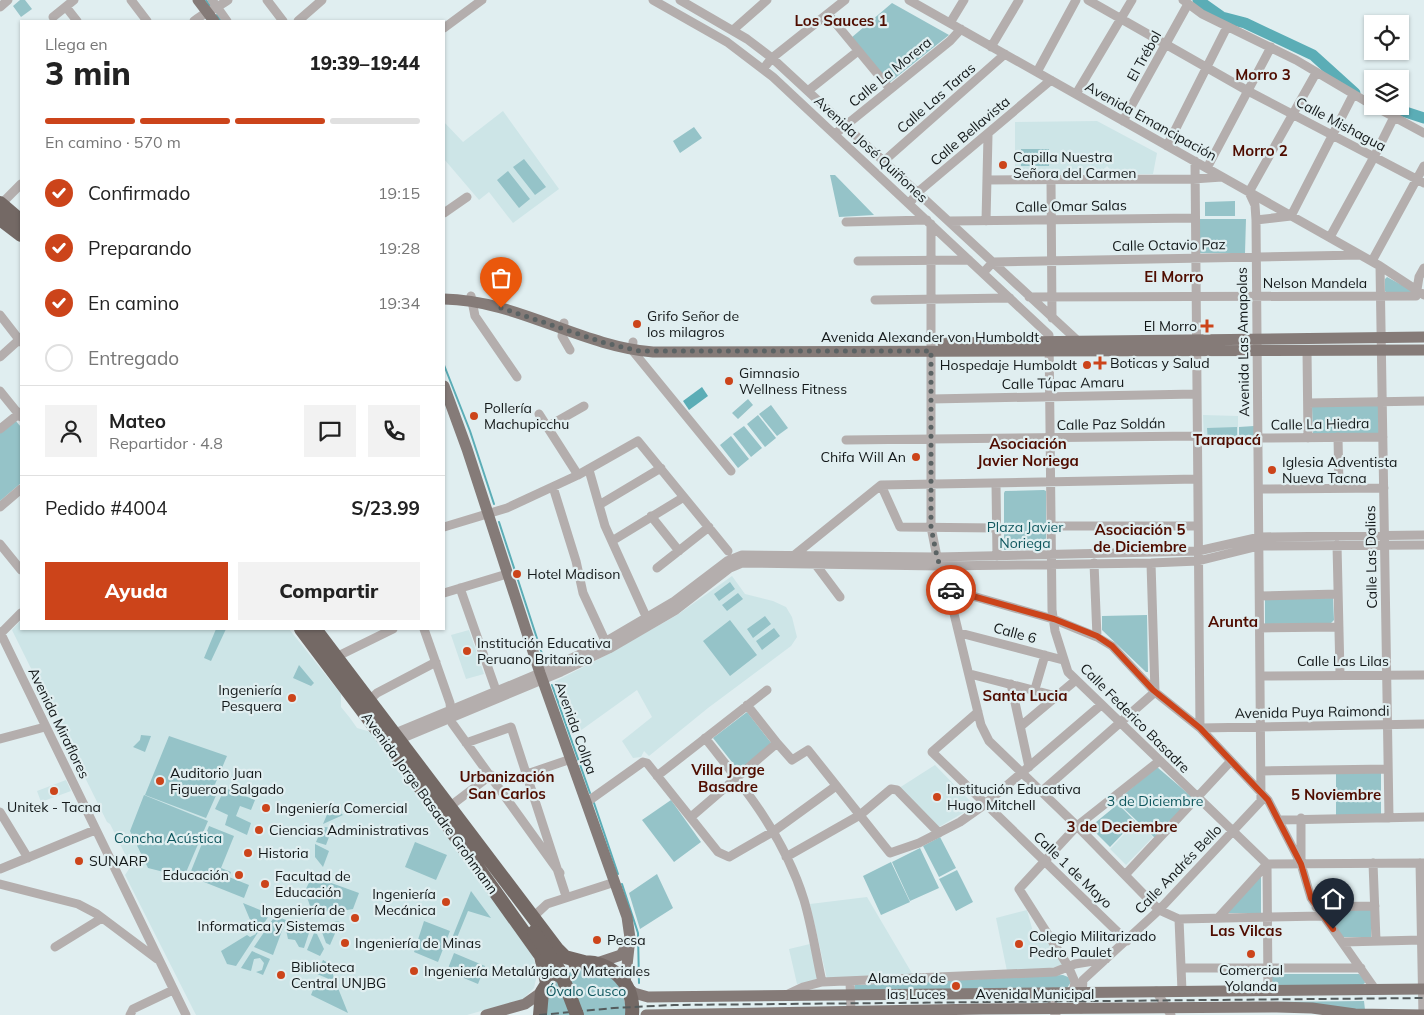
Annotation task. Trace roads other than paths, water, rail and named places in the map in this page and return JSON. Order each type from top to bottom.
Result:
[{"type":"highway","points":[[0,204],[20,220]]},
{"type":"highway","points":[[0,219],[20,234]]},
{"type":"highway","name":"Avenida Jorge Basadre Grohmann","points":[[302,630],[364,705],[477,855],[533,917],[561,953],[570,959],[591,963]]},
{"type":"highway","name":"Avenida Jorge Basadre Grohmann","points":[[315,630],[336,657],[364,705],[396,737],[449,807],[541,956],[545,988]]},
{"type":"highway","points":[[477,855],[534,932],[561,973],[577,1015]]},
{"type":"highway","points":[[540,1015],[545,988],[559,970],[575,963],[591,963],[616,973],[626,986],[631,999],[632,1015]]},
{"type":"main road","points":[[198,0],[212,6],[214,20]]},
{"type":"main road","name":"Avenida Alexander von Humboldt","points":[[445,293],[503,303],[563,326],[632,346],[660,344],[777,348],[1195,346],[1257,338],[1424,337]]},
{"type":"main road","name":"Avenida Alexander von Humboldt","points":[[445,299],[471,298]]},
{"type":"main road","name":"Avenida Alexander von Humboldt","points":[[1051,346],[1078,340],[1257,351],[1424,350]]},
{"type":"main road","name":"Avenida Collpa","points":[[445,389],[463,435],[541,676],[626,917],[630,938],[626,986]]},
{"type":"main road","points":[[591,963],[621,954],[630,938]]},
{"type":"main road","name":"Avenida Municipal","points":[[626,986],[634,993],[648,996],[1423,990]]},
{"type":"main road","points":[[486,1015],[525,1004],[545,988]]},
{"type":"main road","name":"Avenida Municipal","points":[[646,1015],[851,1011],[923,1013],[1054,1012],[1080,1008],[1169,1012],[1300,1011],[1423,1015]]},
{"type":"street","points":[[0,7],[8,0]]},
{"type":"street","points":[[53,17],[74,0]]},
{"type":"street","points":[[131,0],[146,20]]},
{"type":"street","points":[[195,20],[212,6],[228,0]]},
{"type":"street","points":[[268,0],[282,20]]},
{"type":"street","points":[[299,20],[322,0]]},
{"type":"street","points":[[445,27],[482,0]]},
{"type":"street","name":"Avenida José Quiñones","points":[[653,0],[727,42],[763,69],[1049,335],[1051,346]]},
{"type":"street","points":[[733,30],[767,0]]},
{"type":"street","points":[[763,69],[772,58],[845,0]]},
{"type":"street","name":"Avenida Emancipación","points":[[909,0],[1421,289]]},
{"type":"street","points":[[950,23],[964,0]]},
{"type":"street","points":[[991,47],[1019,0]]},
{"type":"street","points":[[1037,72],[1076,0]]},
{"type":"street","name":"Calle Mishagua","points":[[1088,0],[1248,91],[1420,181]]},
{"type":"street","points":[[1076,94],[1132,0]]},
{"type":"street","points":[[676,13],[683,1]]},
{"type":"street","name":"Avenida José Quiñones","points":[[683,1],[733,30],[772,58],[809,90],[1029,297],[1078,340]]},
{"type":"street","points":[[1186,2],[1227,26],[1271,47],[1364,101]]},
{"type":"street","name":"El Trébol","points":[[1123,121],[1165,45],[1186,2]]},
{"type":"street","points":[[212,6],[226,20]]},
{"type":"street","points":[[66,7],[76,20]]},
{"type":"street","points":[[828,14],[890,89]]},
{"type":"street","points":[[1167,146],[1227,26]]},
{"type":"street","name":"Calle La Morera","points":[[835,134],[950,41],[961,29]]},
{"type":"street","points":[[1207,168],[1271,47]]},
{"type":"street","points":[[809,90],[858,51]]},
{"type":"street","name":"Calle Las Taras","points":[[884,161],[1005,54]]},
{"type":"street","points":[[1249,192],[1316,72]]},
{"type":"street","name":"Calle Bellavista","points":[[909,204],[918,192],[1051,80]]},
{"type":"street","points":[[1256,220],[1291,216],[1353,94]]},
{"type":"street","points":[[1390,115],[1424,133]]},
{"type":"street","points":[[1330,238],[1394,117]]},
{"type":"street","points":[[986,221],[988,135]]},
{"type":"street","points":[[1195,161],[1193,179],[1200,728]]},
{"type":"street","points":[[1376,264],[1420,181],[1424,166]]},
{"type":"street","points":[[987,180],[1193,179],[1222,177]]},
{"type":"street","points":[[1051,180],[1052,318]]},
{"type":"street","points":[[0,204],[20,185]]},
{"type":"street","name":"Avenida Las Amapolas","points":[[1249,192],[1255,205],[1256,220],[1262,794]]},
{"type":"street","points":[[445,212],[468,197]]},
{"type":"street","name":"Calle Omar Salas","points":[[949,221],[1194,218]]},
{"type":"street","points":[[846,222],[929,222],[931,260],[931,527],[938,561],[960,633],[983,732],[989,742],[1025,770],[1041,792],[1160,910],[1179,919],[1322,916]]},
{"type":"street","name":"Calle Octavio Paz","points":[[993,262],[1360,255]]},
{"type":"street","points":[[858,261],[969,260]]},
{"type":"street","points":[[983,273],[993,262]]},
{"type":"street","name":"Calle Las Dalias","points":[[1376,264],[1381,296],[1389,818]]},
{"type":"street","points":[[1421,289],[1424,268]]},
{"type":"street","name":"Nelson Mandela","points":[[1029,297],[1416,296],[1421,289]]},
{"type":"street","points":[[471,298],[475,316],[517,377]]},
{"type":"street","points":[[875,300],[1010,298]]},
{"type":"street","points":[[0,315],[20,339]]},
{"type":"street","points":[[563,326],[562,336],[570,350]]},
{"type":"street","points":[[0,357],[20,341]]},
{"type":"street","points":[[632,346],[731,471]]},
{"type":"street","name":"Calle Federico Basadre","points":[[1051,346],[1054,619],[1063,660],[1068,672],[1158,762],[1267,864]]},
{"type":"street","points":[[1307,350],[1308,438]]},
{"type":"street","points":[[0,392],[20,413]]},
{"type":"street","name":"Calle Túpac Amaru","points":[[931,399],[1196,394]]},
{"type":"street","points":[[1308,403],[1424,401]]},
{"type":"street","points":[[547,427],[584,406]]},
{"type":"street","points":[[539,414],[578,475]]},
{"type":"street","points":[[0,430],[20,415]]},
{"type":"street","name":"Calle Paz Soldán","points":[[846,440],[1196,436]]},
{"type":"street","points":[[1338,437],[1339,488]]},
{"type":"street","name":"Calle La Hiedra","points":[[1258,438],[1383,437]]},
{"type":"street","points":[[445,527],[507,508],[589,470],[638,441],[728,551]]},
{"type":"street","points":[[599,505],[661,468]]},
{"type":"street","points":[[589,470],[612,541],[649,622]]},
{"type":"street","points":[[792,557],[880,485],[1197,479]]},
{"type":"street","points":[[996,484],[997,556]]},
{"type":"street","points":[[880,485],[900,527],[997,528]]},
{"type":"street","points":[[553,487],[576,561],[583,594],[607,645]]},
{"type":"street","points":[[1259,489],[1384,488]]},
{"type":"street","points":[[0,507],[20,492]]},
{"type":"street","points":[[612,541],[684,497]]},
{"type":"street","points":[[651,516],[679,551]]},
{"type":"street","points":[[1052,526],[1197,526]]},
{"type":"street","points":[[657,568],[709,527]]},
{"type":"street","points":[[1259,541],[1337,545],[1424,535]]},
{"type":"street","points":[[938,561],[997,556],[1094,563],[1151,563],[1198,556],[1259,541],[1385,540],[1424,545]]},
{"type":"street","points":[[0,544],[20,569]]},
{"type":"street","points":[[1337,545],[1340,674]]},
{"type":"street","points":[[649,622],[735,556],[742,555],[792,557],[812,560],[840,597]]},
{"type":"street","points":[[396,737],[541,676],[676,610],[736,564],[812,560],[938,561],[1198,556]]},
{"type":"street","points":[[1094,563],[1097,636]]},
{"type":"street","points":[[1041,792],[1155,692],[1151,563]]},
{"type":"street","points":[[445,592],[507,574]]},
{"type":"street","points":[[460,588],[497,694]]},
{"type":"street","points":[[948,590],[1054,619],[1097,636],[1112,646],[1155,692],[1200,728],[1262,794],[1280,820],[1301,864],[1311,898],[1316,907],[1375,989]]},
{"type":"street","points":[[1260,596],[1338,594]]},
{"type":"street","points":[[0,633],[20,614]]},
{"type":"street","points":[[1260,628],[1339,627]]},
{"type":"street","points":[[424,630],[436,662],[452,723],[560,873]]},
{"type":"street","points":[[336,657],[382,631]]},
{"type":"street","name":"Avenida Miraflores","points":[[0,633],[186,1015]]},
{"type":"street","name":"Calle 6","points":[[960,633],[1063,660]]},
{"type":"street","points":[[1034,689],[1045,655]]},
{"type":"street","points":[[364,705],[377,693],[436,662]]},
{"type":"street","points":[[970,674],[1056,696]]},
{"type":"street","name":"Calle Las Lilas","points":[[1261,676],[1340,674],[1424,675]]},
{"type":"street","points":[[1020,726],[1076,680]]},
{"type":"street","points":[[1011,684],[1020,726],[1025,770]]},
{"type":"street","points":[[657,776],[767,690]]},
{"type":"street","points":[[747,705],[792,760],[808,750],[890,853],[960,822],[984,805],[1101,705]]},
{"type":"street","name":"Calle 1 de Mayo","points":[[978,712],[932,752],[984,805],[1127,941]]},
{"type":"street","name":"Avenida Puya Raimondi","points":[[1200,728],[1262,725],[1424,724]]},
{"type":"street","points":[[0,739],[45,726]]},
{"type":"street","points":[[466,742],[511,727],[566,896]]},
{"type":"street","points":[[705,738],[736,777],[774,831],[804,900],[822,982]]},
{"type":"street","points":[[691,817],[777,743]]},
{"type":"street","points":[[527,774],[571,759]]},
{"type":"street","points":[[587,802],[644,762],[648,764],[718,852],[729,858],[774,831],[836,786]]},
{"type":"street","points":[[1077,992],[1068,966],[1019,889],[1077,826],[1158,762]]},
{"type":"street","points":[[1125,875],[1230,762]]},
{"type":"street","points":[[1262,771],[1388,769]]},
{"type":"street","points":[[449,807],[492,776]]},
{"type":"street","points":[[786,857],[860,815],[890,790],[895,790],[939,832]]},
{"type":"street","name":"Calle Andrés Bello","points":[[1080,1008],[1077,992],[1083,980],[1160,910],[1261,801],[1262,794]]},
{"type":"street","points":[[0,812],[28,858]]},
{"type":"street","points":[[1280,820],[1301,818],[1424,817]]},
{"type":"street","points":[[1301,818],[1301,864]]},
{"type":"street","points":[[0,869],[95,830]]},
{"type":"street","points":[[1218,918],[1267,864],[1422,862],[1423,1015]]},
{"type":"street","points":[[1373,863],[1376,941]]},
{"type":"street","points":[[1267,864],[1266,966],[1268,991]]},
{"type":"street","points":[[533,917],[547,904],[566,896],[576,896],[614,882]]},
{"type":"street","points":[[0,884],[78,904],[102,918],[159,961]]},
{"type":"street","points":[[1316,907],[1375,906]]},
{"type":"street","points":[[55,947],[102,918]]},
{"type":"street","points":[[1179,919],[1182,991]]},
{"type":"street","points":[[1343,942],[1422,940]]},
{"type":"street","points":[[1068,966],[1106,959]]},
{"type":"street","name":"Avenida Municipal","points":[[785,995],[803,987],[822,982],[1055,972],[1068,966]]},
{"type":"street","points":[[1181,968],[1266,966],[1361,968]]},
{"type":"street","points":[[850,981],[851,1011]]},
{"type":"street","points":[[130,1015],[133,1009],[173,990]]},
{"type":"street","points":[[1156,991],[1169,1012]]},
{"type":"street","points":[[1053,992],[1054,1012]]},
{"type":"waterway","points":[[206,0],[210,6]]},
{"type":"waterway","points":[[1198,0],[1222,17],[1245,23],[1313,55],[1355,93]]},
{"type":"waterway","points":[[217,15],[220,20]]},
{"type":"waterway","points":[[1409,113],[1424,118]]},
{"type":"waterway","points":[[445,368],[470,431],[494,504]]},
{"type":"waterway","points":[[499,522],[546,666]]},
{"type":"waterway","points":[[552,685],[590,793]]},
{"type":"waterway","points":[[594,803],[618,874]]},
{"type":"waterway","points":[[622,884],[638,933],[639,983]]},
{"type":"railway","points":[[539,1015],[674,1005],[1424,998]]},
{"type":"place","name":"Capilla Nuestra Señora del Carmen","points":[[1003,165]]},
{"type":"place","name":"Grifo Señor de los milagros","points":[[637,324]]},
{"type":"place","name":"El Morro","points":[[1207,326]]},
{"type":"place","name":"Boticas y Salud","points":[[1100,363]]},
{"type":"place","name":"Hospedaje Humboldt","points":[[1087,365]]},
{"type":"place","name":"Gimnasio Wellness Fitness","points":[[729,381]]},
{"type":"place","name":"Pollería Machupicchu","points":[[474,416]]},
{"type":"place","name":"Chifa Will An","points":[[916,457]]},
{"type":"place","name":"Iglesia Adventista Nueva Tacna","points":[[1272,470]]},
{"type":"place","name":"Hotel Madison","points":[[517,574]]},
{"type":"place","name":"Institución Educativa Peruano Britanico","points":[[467,651]]},
{"type":"place","name":"Ingeniería Pesquera","points":[[292,698]]},
{"type":"place","name":"Auditorio Juan Figueroa Salgado","points":[[160,781]]},
{"type":"place","name":"Unitek - Tacna","points":[[54,791]]},
{"type":"place","name":"Institución Educativa Hugo Mitchell","points":[[937,797]]},
{"type":"place","name":"Ingeniería Comercial","points":[[266,808]]},
{"type":"place","name":"Ciencias Administrativas","points":[[259,830]]},
{"type":"place","name":"Historia","points":[[248,853]]},
{"type":"place","name":"SUNARP","points":[[79,861]]},
{"type":"place","name":"Educación","points":[[239,875]]},
{"type":"place","name":"Facultad de Educación","points":[[265,884]]},
{"type":"place","name":"Ingeniería Mecánica","points":[[446,902]]},
{"type":"place","name":"Ingeniería de Informatica y Sistemas","points":[[355,918]]},
{"type":"place","name":"Pecsa","points":[[597,940]]},
{"type":"place","name":"Ingeniería de Minas","points":[[345,943]]},
{"type":"place","name":"Colegio Militarizado Pedro Paulet","points":[[1019,944]]},
{"type":"place","name":"Comercial Yolanda","points":[[1251,954]]},
{"type":"place","name":"Ingeniería Metalúrgica y Materiales","points":[[414,971]]},
{"type":"place","name":"Biblioteca Central UNJBG","points":[[281,975]]},
{"type":"place","name":"Alameda de las Luces","points":[[956,986]]},
{"type":"district","name":"Los Sauces 1","points":[[841,20]]},
{"type":"district","name":"Morro 3","points":[[1263,74]]},
{"type":"district","name":"Morro 2","points":[[1260,150]]},
{"type":"district","name":"El Morro","points":[[1174,276]]},
{"type":"district","name":"Tarapacá","points":[[1227,439]]},
{"type":"district","name":"Asociación Javier Noriega","points":[[1028,452]]},
{"type":"district","name":"Asociación 5 de Diciembre","points":[[1140,538]]},
{"type":"district","name":"Arunta","points":[[1233,621]]},
{"type":"district","name":"Santa Lucia","points":[[1025,695]]},
{"type":"district","name":"Villa Jorge Basadre","points":[[728,778]]},
{"type":"district","name":"Urbanización San Carlos","points":[[507,784]]},
{"type":"district","name":"5 Noviembre","points":[[1336,794]]},
{"type":"district","name":"3 de Deciembre","points":[[1122,826]]},
{"type":"district","name":"Las Vilcas","points":[[1246,930]]},
{"type":"park label","name":"Plaza Javier Noriega","points":[[1025,536]]},
{"type":"park label","name":"3 de Diciembre","points":[[1155,801]]},
{"type":"park label","name":"Concha Acústica","points":[[168,838]]},
{"type":"park label","name":"Óvalo Cusco","points":[[586,991]]}]
